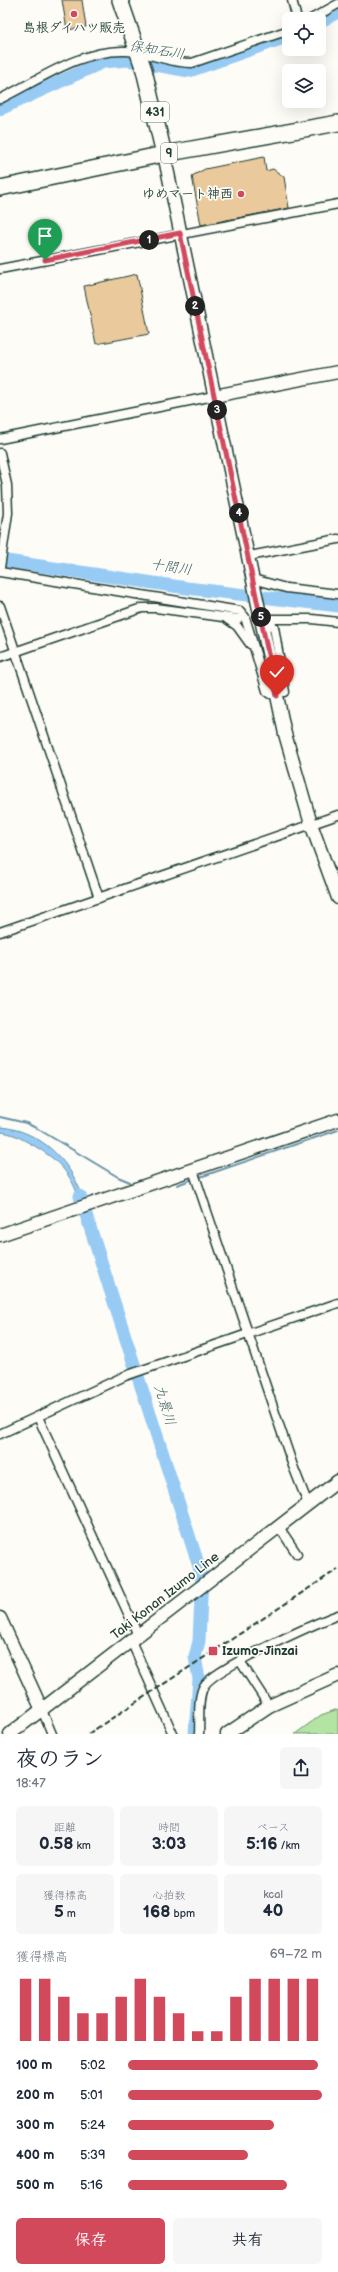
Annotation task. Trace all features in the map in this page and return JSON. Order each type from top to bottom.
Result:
[{"type":"highway","name":"431","points":[[120,0],[140,59],[164,154]]},
{"type":"highway","name":"9","points":[[0,188],[164,154],[338,123]]},
{"type":"main road","points":[[164,154],[214,396],[254,582],[264,619],[285,734],[311,824],[338,898]]},
{"type":"main road","points":[[214,396],[338,372]]},
{"type":"main road","points":[[0,1235],[338,1120]]},
{"type":"main road","name":"Taki Konan Izumo Line","points":[[10,1734],[338,1481]]},
{"type":"main road","points":[[0,1618],[42,1710]]},
{"type":"main road","points":[[227,1734],[270,1706],[338,1675]]},
{"type":"street","points":[[292,0],[295,12]]},
{"type":"street","points":[[323,12],[337,4]]},
{"type":"street","points":[[0,99],[84,57],[103,52],[140,59],[174,63],[192,63],[282,32]]},
{"type":"street","points":[[0,269],[180,233],[338,204]]},
{"type":"street","points":[[0,439],[214,396]]},
{"type":"street","points":[[0,454],[7,485],[8,499],[8,513],[0,568]]},
{"type":"street","points":[[249,556],[338,539]]},
{"type":"street","points":[[0,572],[237,610],[245,617],[267,691],[271,694]]},
{"type":"street","points":[[254,582],[286,588],[338,594]]},
{"type":"street","points":[[0,606],[99,898]]},
{"type":"street","points":[[0,657],[142,608],[156,608],[238,619]]},
{"type":"street","points":[[225,618],[237,626],[255,650]]},
{"type":"street","points":[[264,619],[312,619],[338,622]]},
{"type":"street","points":[[264,619],[274,627],[285,692]]},
{"type":"street","points":[[0,932],[338,815]]},
{"type":"street","points":[[193,1170],[250,1334],[293,1466],[308,1504]]},
{"type":"street","points":[[0,1434],[130,1375],[338,1303]]},
{"type":"street","points":[[38,1417],[135,1638],[173,1734]]},
{"type":"street","points":[[279,1527],[297,1554]]},
{"type":"street","points":[[199,1734],[201,1696],[204,1684],[240,1661],[338,1615]]},
{"type":"street","points":[[240,1661],[270,1706]]},
{"type":"street","points":[[42,1710],[52,1734]]},
{"type":"green space","points":[[338,1709],[338,1734],[295,1734],[321,1715]]},
{"type":"water","points":[[0,1127],[15,1129],[29,1134],[53,1151],[72,1174],[84,1201],[80,1202],[77,1192],[62,1167],[40,1149],[9,1133],[0,1132]]},
{"type":"building","name":"島根ダイハツ販売","points":[[62,0],[82,0],[86,27],[67,30]]},
{"type":"building","name":"ゆめマート神西","points":[[264,157],[266,171],[273,169],[284,177],[289,208],[201,225],[192,176],[205,169]]},
{"type":"building","points":[[137,274],[149,334],[96,344],[84,286]]},
{"type":"waterway","name":"保知石川","points":[[326,18],[338,12]]},
{"type":"waterway","name":"保知石川","points":[[0,109],[103,62],[128,60],[189,71],[282,38]]},
{"type":"waterway","name":"十間川","points":[[0,560],[187,588],[338,606]]},
{"type":"waterway","points":[[0,1117],[26,1123],[118,1177],[130,1182]]},
{"type":"waterway","points":[[197,1178],[338,1130]]},
{"type":"waterway","points":[[177,1185],[193,1179]]},
{"type":"waterway","name":"九景川","points":[[80,1196],[202,1576],[199,1641],[195,1657],[199,1679],[195,1734]]},
{"type":"railway","points":[[88,1734],[338,1569]]},
{"type":"place","name":"島根ダイハツ販売","points":[[74,14]]},
{"type":"place","name":"ゆめマート神西","points":[[241,194]]},
{"type":"place","name":"Izumo-Jinzai","points":[[213,1651]]},
{"type":"route","points":[[45,260],[180,233],[249,556],[277,696]]}]
